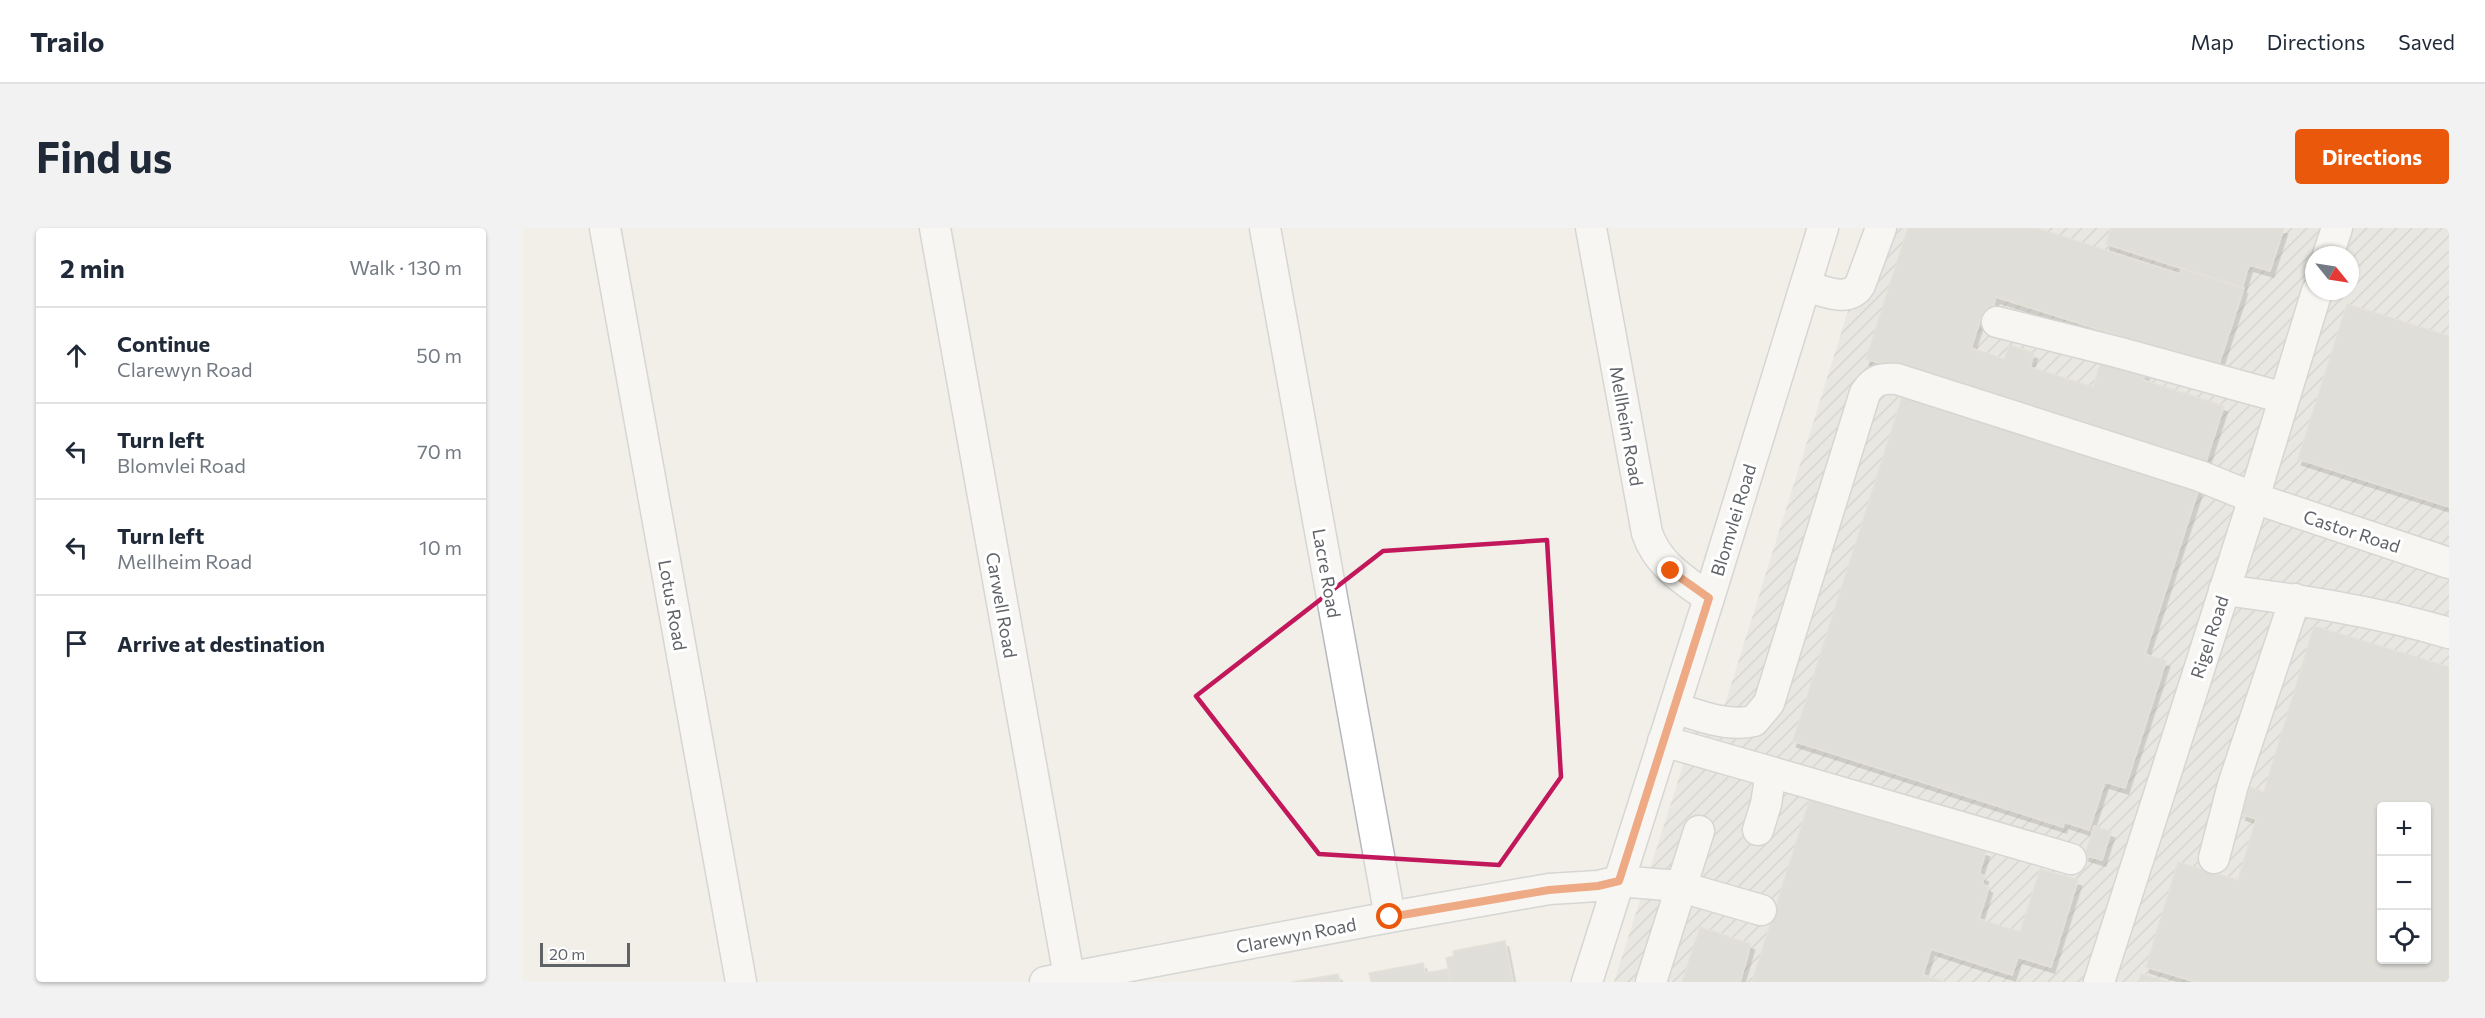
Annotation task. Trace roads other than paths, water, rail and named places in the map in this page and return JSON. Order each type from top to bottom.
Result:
[{"type":"street","name":"Lotus Road","points":[[605,228],[741,982]]},
{"type":"street","name":"Carwell Road","points":[[935,228],[1061,981]]},
{"type":"street","name":"Lacre Road","points":[[1265,228],[1390,917]]},
{"type":"street","name":"Mellheim Road","points":[[1592,228],[1647,533],[1661,561],[1671,571],[1709,598]]},
{"type":"street","name":"Blomvlei Road","points":[[1587,982],[1675,708],[1823,228]]},
{"type":"street","points":[[1805,286],[1844,295],[1855,292],[1863,279],[1881,228]]},
{"type":"street","points":[[2331,246],[2337,228]]},
{"type":"street","name":"Rigel Road","points":[[2099,982],[2254,498],[2314,300]]},
{"type":"street","points":[[1997,322],[2284,398]]},
{"type":"street","name":"Castor Road","points":[[1675,708],[1720,721],[1734,722],[1754,721],[1764,711],[1769,703],[1865,393],[1876,380],[1885,378],[1897,379],[2200,476],[2254,498],[2449,563]]},
{"type":"street","points":[[2224,590],[2295,599],[2366,612],[2449,633]]},
{"type":"street","points":[[2214,858],[2233,785],[2295,599]]},
{"type":"street","points":[[1663,741],[2071,859]]},
{"type":"street","points":[[1758,830],[1766,804],[1771,772]]},
{"type":"street","points":[[1651,982],[1699,831]]},
{"type":"street","name":"Clarewyn Road","points":[[1061,981],[1390,917],[1549,890],[1598,886],[1619,881],[1682,887],[1761,910]]}]
